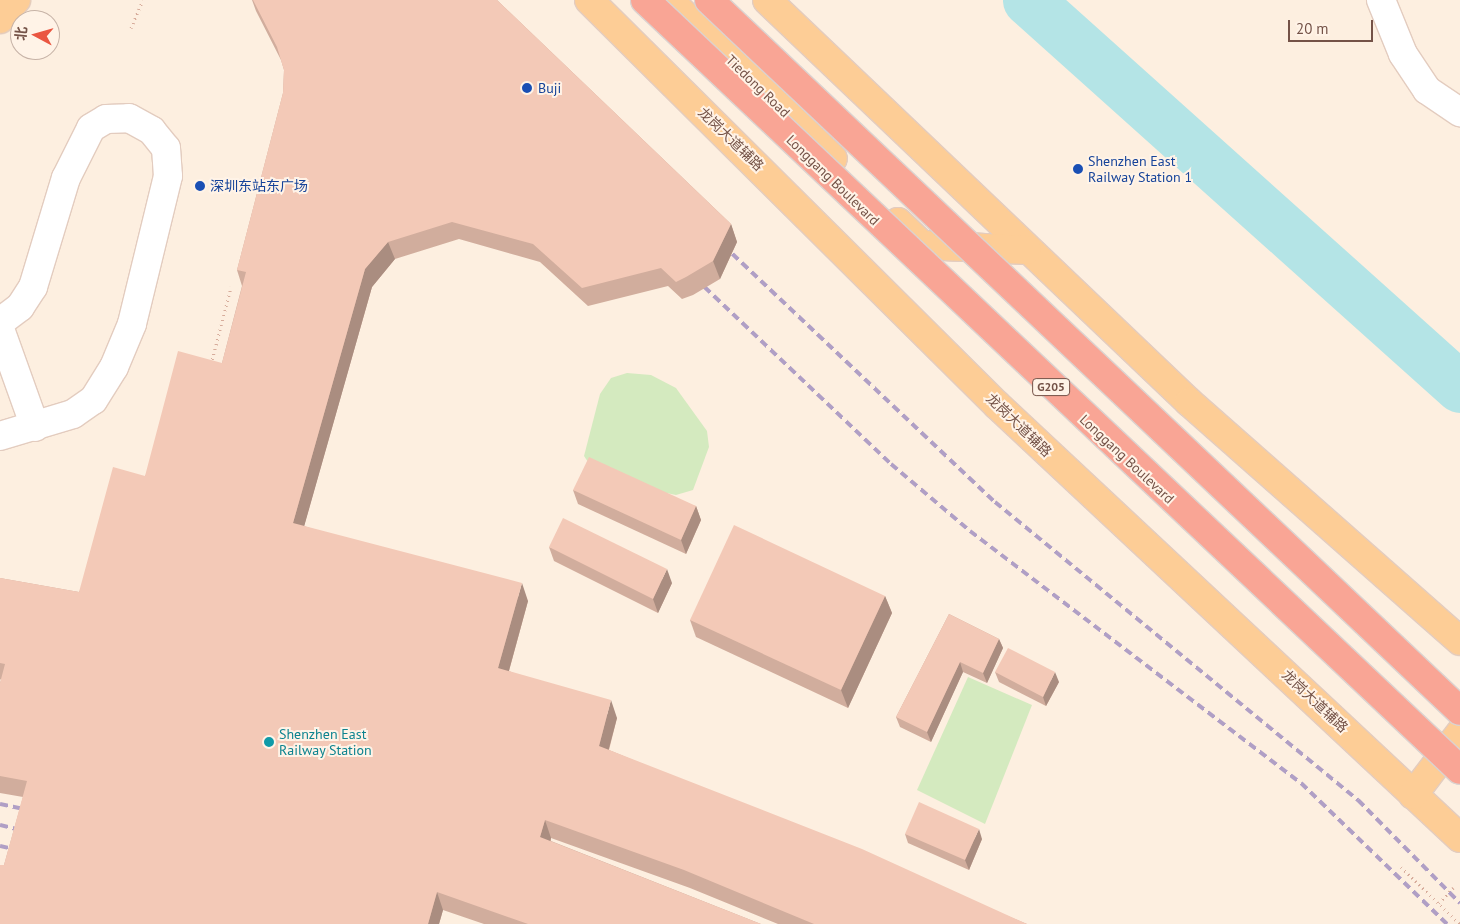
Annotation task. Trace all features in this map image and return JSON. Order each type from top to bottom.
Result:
[{"type":"highway","name":"Longgang Boulevard","points":[[645,0],[1460,770]]},
{"type":"highway","points":[[709,0],[1460,711]]},
{"type":"main road","points":[[0,19],[16,0]]},
{"type":"main road","name":"龙岗大道辅路","points":[[589,0],[997,405],[1460,838]]},
{"type":"main road","name":"Tiedong Road","points":[[669,0],[922,245],[1027,250]]},
{"type":"main road","points":[[767,0],[1027,250],[1189,402],[1460,641]]},
{"type":"main road","points":[[1413,796],[1460,733]]},
{"type":"main road","points":[[1413,796],[1460,761]]},
{"type":"street","points":[[1381,0],[1403,54],[1427,90],[1460,112]]},
{"type":"street","points":[[0,322],[20,307],[33,287],[66,178],[90,128],[106,119],[129,118],[152,131],[166,148],[168,176],[132,324],[114,367],[93,400],[73,414],[36,427],[0,436]]},
{"type":"street","points":[[0,329],[36,427]]},
{"type":"path","points":[[132,28],[143,0]]},
{"type":"path","points":[[211,367],[231,287]]},
{"type":"path","points":[[1401,867],[1460,924]]},
{"type":"path","points":[[1439,903],[1454,888]]},
{"type":"green space","points":[[627,373],[651,375],[676,388],[707,431],[709,447],[693,490],[676,495],[647,489],[594,471],[584,456],[600,394],[611,378]]},
{"type":"green space","points":[[968,677],[1032,705],[985,824],[917,790]]},
{"type":"building","points":[[253,0],[497,0],[731,224],[713,261],[676,282],[661,268],[582,288],[533,244],[452,222],[388,242],[365,269],[293,523],[522,583],[498,668],[611,700],[599,746],[862,849],[1027,924],[814,924],[684,870],[545,820],[540,837],[761,924],[528,924],[437,892],[428,924],[0,924],[0,865],[4,865],[27,781],[0,776],[0,683],[5,664],[0,663],[0,578],[79,592],[113,467],[145,476],[178,351],[222,363],[246,272],[237,270],[283,93],[284,70],[277,47]]},
{"type":"building","points":[[589,457],[696,506],[681,540],[573,490]]},
{"type":"building","points":[[563,518],[667,569],[653,599],[549,547]]},
{"type":"building","points":[[734,525],[885,596],[841,690],[690,620]]},
{"type":"building","points":[[949,614],[999,639],[983,673],[960,662],[927,732],[896,717]]},
{"type":"building","points":[[1008,648],[1055,672],[1043,697],[995,672]]},
{"type":"building","points":[[919,802],[979,829],[965,860],[905,834]]},
{"type":"waterway","points":[[1028,0],[1460,387]]},
{"type":"railway","points":[[723,245],[995,502],[1358,800],[1460,903]]},
{"type":"railway","points":[[695,278],[891,464],[970,531],[1301,783],[1447,924]]},
{"type":"railway","points":[[0,804],[34,811]]},
{"type":"railway","points":[[0,825],[29,832]]},
{"type":"railway","points":[[0,846],[22,851]]},
{"type":"place","name":"Buji","points":[[527,88]]},
{"type":"place","name":"Shenzhen East Railway Station 1","points":[[1078,169]]},
{"type":"place","name":"深圳东站东广场","points":[[200,186]]},
{"type":"place","name":"Shenzhen East Railway Station","points":[[269,742]]}]
